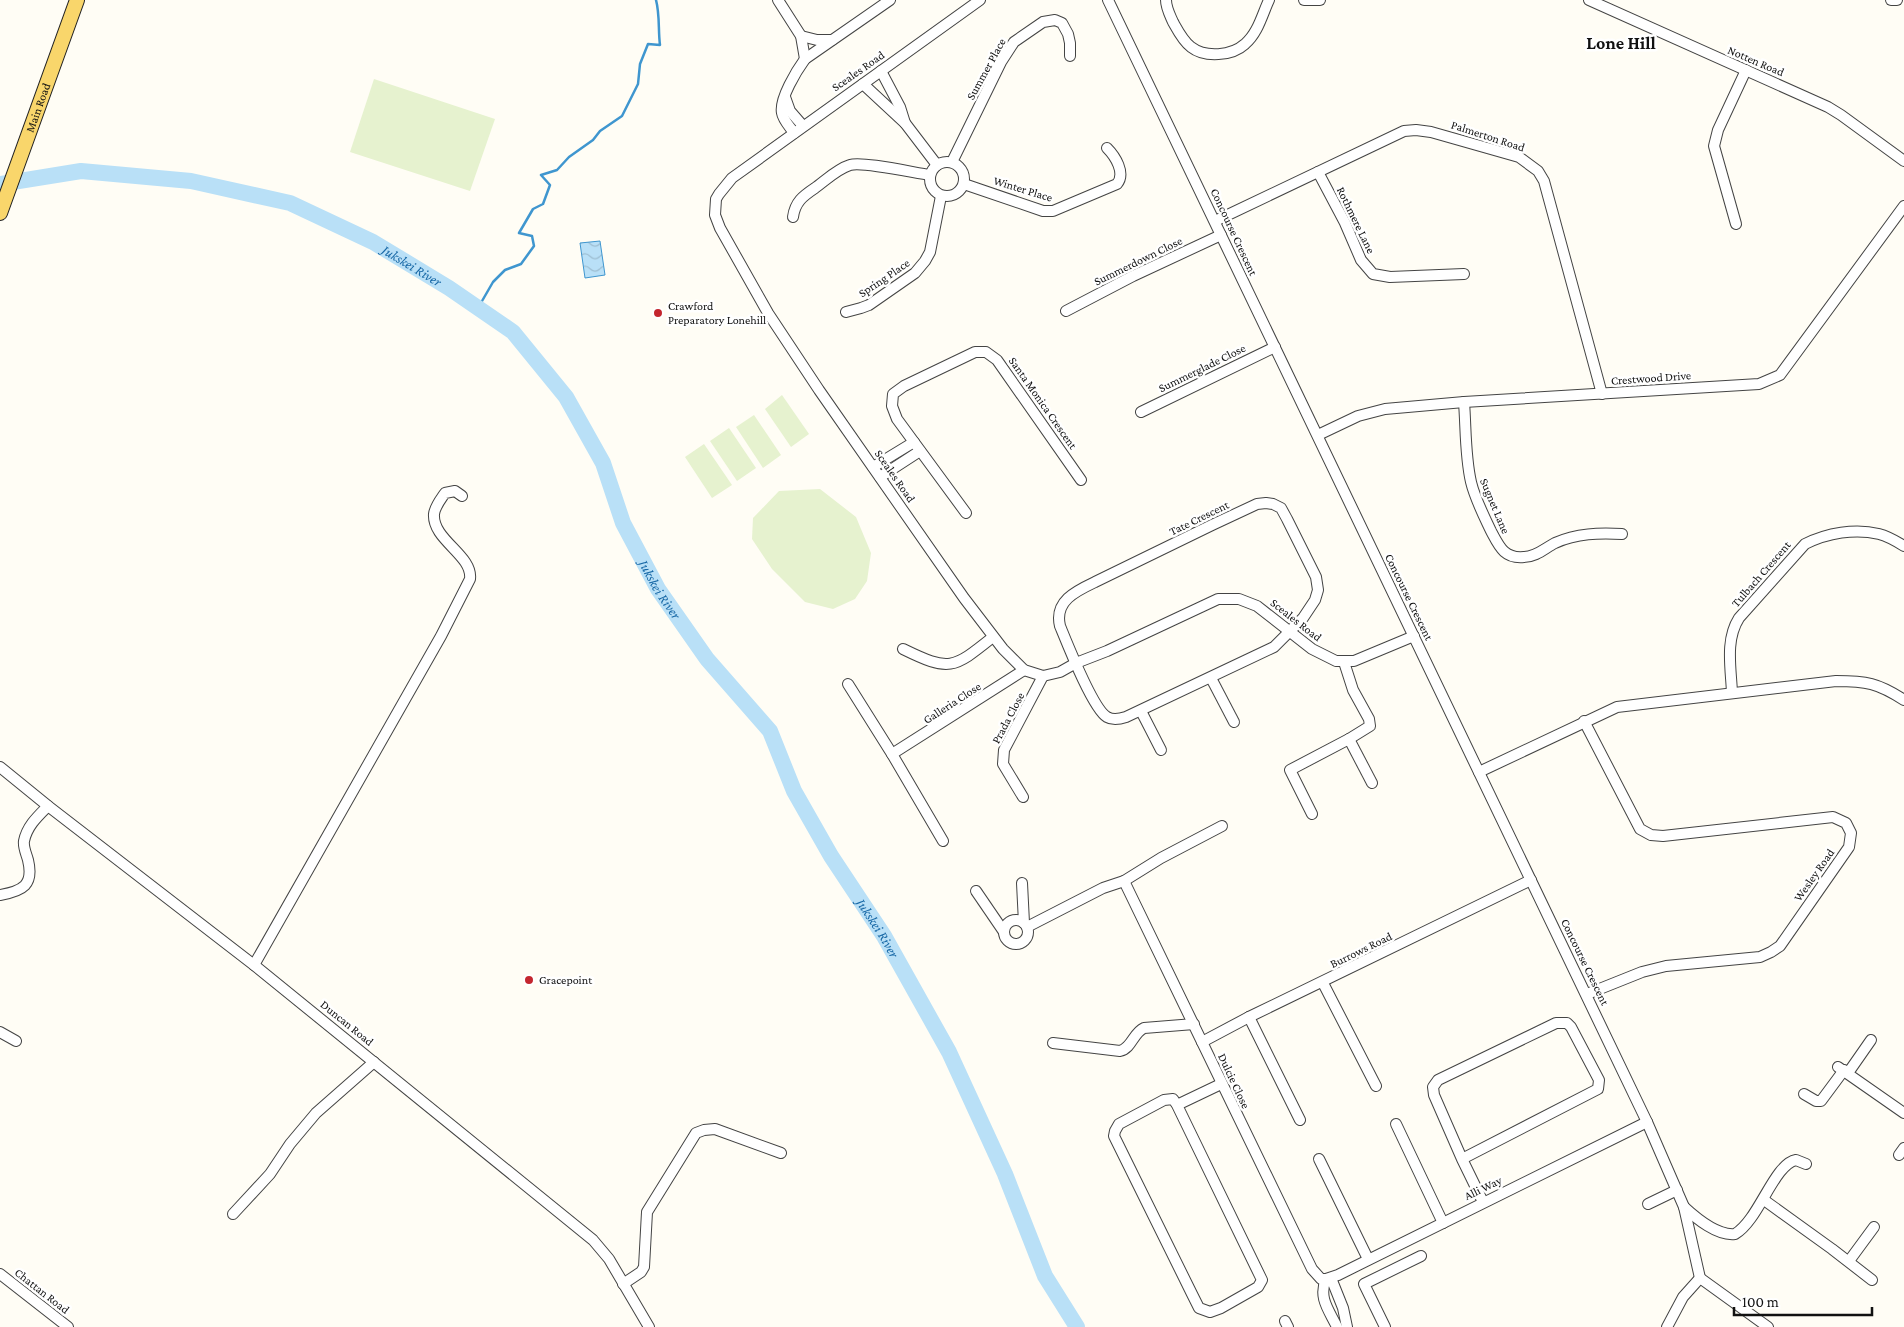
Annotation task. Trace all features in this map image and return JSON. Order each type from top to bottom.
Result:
[{"type":"main road","name":"Main Road","points":[[2,209],[77,0]]},
{"type":"street","points":[[778,0],[801,36],[805,60]]},
{"type":"street","points":[[794,133],[782,113],[782,106],[795,73],[805,60],[890,0]]},
{"type":"street","name":"Sceales Road","points":[[980,0],[725,184],[716,200],[715,214],[718,225],[781,335],[964,598],[1008,656],[1024,670],[1043,676],[1060,672],[1218,599],[1231,598],[1257,606],[1326,658],[1344,662]]},
{"type":"street","name":"Concourse Crescent","points":[[1108,0],[1647,1122],[1684,1207],[1700,1278]]},
{"type":"street","points":[[1166,0],[1170,16],[1184,41],[1190,47],[1208,54],[1223,54],[1237,50],[1246,44],[1253,35],[1268,0]]},
{"type":"street","points":[[1304,0],[1320,0]]},
{"type":"street","name":"Notten Road","points":[[1588,0],[1828,107],[1841,114],[1904,161]]},
{"type":"street","points":[[1891,0],[1897,0]]},
{"type":"street","name":"Summer Place","points":[[952,162],[1001,62],[1014,42],[1043,22],[1055,20],[1062,23],[1068,34],[1070,56]]},
{"type":"street","points":[[801,36],[817,40],[832,40]]},
{"type":"street","points":[[1736,224],[1714,146],[1718,130],[1746,70]]},
{"type":"street","points":[[881,71],[900,106],[905,123]]},
{"type":"street","points":[[863,84],[905,123],[937,165]]},
{"type":"street","points":[[785,97],[790,111],[803,126]]},
{"type":"street","name":"Palmerton Road","points":[[1215,221],[1404,131],[1416,130],[1454,138],[1519,157],[1538,171],[1544,181],[1602,394]]},
{"type":"street","name":"Winter Place","points":[[964,184],[1043,211],[1053,211],[1117,184],[1121,174],[1115,155],[1107,148]]},
{"type":"street","points":[[952,162],[957,164],[964,173],[964,184],[955,195],[941,196],[934,191],[930,184],[930,175],[937,165],[952,162]]},
{"type":"street","points":[[793,217],[794,207],[799,200],[830,176],[849,165],[863,164],[930,175]]},
{"type":"street","name":"Rothmere Lane","points":[[1318,172],[1361,260],[1373,274],[1390,277],[1464,274]]},
{"type":"street","name":"Spring Place","points":[[846,312],[869,305],[921,267],[930,252],[941,196]]},
{"type":"street","name":"Crestwood Drive","points":[[1318,435],[1344,421],[1374,411],[1464,402],[1759,384],[1780,375],[1904,206]]},
{"type":"street","name":"Summerdown Close","points":[[1066,311],[1133,276],[1221,235]]},
{"type":"street","name":"Summerglade Close","points":[[1141,412],[1275,347]]},
{"type":"street","name":"Santa Monica Crescent","points":[[966,513],[920,451],[894,413],[892,406],[893,394],[904,386],[975,352],[986,352],[997,360],[1080,480]]},
{"type":"street","name":"Sugnet Lane","points":[[1464,402],[1471,484],[1484,517],[1500,549],[1513,557],[1533,556],[1555,544],[1577,536],[1593,533],[1622,534]]},
{"type":"street","points":[[873,467],[914,442]]},
{"type":"street","points":[[880,477],[920,451]]},
{"type":"street","points":[[254,964],[441,636],[470,579],[471,574],[466,562],[443,537],[434,514],[438,503],[445,493],[455,491],[462,496]]},
{"type":"street","name":"Tate Crescent","points":[[1076,663],[1058,618],[1063,604],[1070,596],[1080,589],[1257,504],[1273,504],[1284,512],[1318,583],[1315,600],[1303,618],[1289,630]]},
{"type":"street","name":"Tulbach Crescent","points":[[1732,693],[1730,642],[1733,627],[1805,544],[1819,537],[1844,532],[1866,532],[1880,534],[1904,546]]},
{"type":"street","points":[[1076,663],[1092,697],[1105,716],[1121,719],[1274,647],[1289,630]]},
{"type":"street","points":[[1312,814],[1290,770],[1368,728],[1370,723],[1353,690],[1344,662],[1354,662],[1414,636]]},
{"type":"street","points":[[903,649],[936,664],[949,664],[962,661],[993,637]]},
{"type":"street","name":"Galleria Close","points":[[892,754],[1024,670]]},
{"type":"street","name":"Prada Close","points":[[1023,797],[1003,764],[1004,750],[1043,676]]},
{"type":"street","points":[[1211,678],[1234,722]]},
{"type":"street","points":[[1479,772],[1617,707],[1836,681],[1864,681],[1878,685],[1904,700]]},
{"type":"street","points":[[848,684],[943,841]]},
{"type":"street","points":[[1141,711],[1161,750]]},
{"type":"street","name":"Wesley Road","points":[[1584,721],[1640,829],[1651,835],[1663,836],[1832,817],[1846,823],[1851,834],[1849,847],[1780,946],[1771,952],[1760,957],[1666,966],[1642,972],[1587,994]]},
{"type":"street","points":[[1349,739],[1372,782]]},
{"type":"street","name":"Duncan Road","points":[[0,766],[48,806],[254,964],[593,1240],[604,1252],[649,1327]]},
{"type":"street","points":[[0,895],[21,889],[28,881],[30,872],[24,840],[32,822],[48,806]]},
{"type":"street","points":[[1004,932],[1008,922],[1014,920],[1025,925],[1103,888],[1124,881],[1161,858],[1222,826]]},
{"type":"street","name":"Burrows Road","points":[[1202,1042],[1249,1017],[1324,983],[1531,880]]},
{"type":"street","name":"Dulcie Close","points":[[1124,881],[1312,1269],[1318,1277],[1329,1278]]},
{"type":"street","points":[[976,891],[1009,941],[1019,943],[1026,937],[1022,884]]},
{"type":"street","points":[[1324,983],[1376,1086]]},
{"type":"street","points":[[1249,1017],[1300,1120]]},
{"type":"street","points":[[1462,1159],[1598,1089],[1599,1080],[1571,1027],[1567,1023],[1556,1023],[1438,1080],[1434,1084],[1434,1095],[1462,1159],[1483,1202]]},
{"type":"street","points":[[1053,1043],[1120,1051],[1126,1050],[1140,1030],[1144,1028],[1194,1024]]},
{"type":"street","points":[[0,1032],[16,1041]]},
{"type":"street","points":[[1804,1094],[1816,1101],[1821,1101],[1843,1070],[1871,1040]]},
{"type":"street","points":[[233,1214],[270,1174],[290,1144],[316,1113],[374,1062]]},
{"type":"street","points":[[1843,1070],[1903,1109]]},
{"type":"street","points":[[1178,1105],[1221,1084]]},
{"type":"street","points":[[1173,1099],[1178,1105],[1262,1280],[1258,1287],[1221,1308],[1210,1312],[1199,1308],[1114,1136],[1119,1124],[1138,1112],[1164,1100],[1173,1099]]},
{"type":"street","name":"Alli Way","points":[[1329,1278],[1647,1122]]},
{"type":"street","points":[[1396,1124],[1443,1222]]},
{"type":"street","points":[[623,1284],[641,1272],[644,1267],[647,1212],[696,1133],[715,1129],[781,1153]]},
{"type":"street","points":[[1319,1159],[1368,1259]]},
{"type":"street","points":[[1684,1207],[1697,1219],[1722,1233],[1732,1234],[1742,1228],[1764,1200],[1785,1165],[1796,1160],[1806,1164]]},
{"type":"street","points":[[1648,1204],[1677,1190]]},
{"type":"street","points":[[1764,1200],[1849,1261],[1872,1280]]},
{"type":"street","points":[[1849,1261],[1874,1227]]},
{"type":"street","points":[[1384,1327],[1364,1284],[1421,1256]]},
{"type":"street","name":"Chattan Road","points":[[0,1274],[68,1327]]},
{"type":"street","points":[[1338,1327],[1322,1295],[1322,1288],[1329,1278],[1343,1308],[1347,1327]]},
{"type":"street","points":[[1666,1327],[1683,1297],[1700,1278],[1768,1327]]},
{"type":"green space","points":[[374,79],[495,119],[470,191],[350,152]]},
{"type":"green space","points":[[782,395],[809,434],[791,447],[765,409]]},
{"type":"green space","points":[[754,415],[781,455],[763,468],[736,427]]},
{"type":"green space","points":[[729,428],[756,468],[737,481],[710,441]]},
{"type":"green space","points":[[704,444],[732,485],[712,498],[685,457]]},
{"type":"green space","points":[[820,489],[856,517],[871,553],[867,581],[855,599],[833,609],[805,602],[772,569],[752,539],[753,518],[779,491]]},
{"type":"water","points":[[600,241],[605,275],[585,278],[580,243]]},
{"type":"waterway","points":[[478,308],[493,282],[505,270],[521,264],[534,246],[532,236],[519,233],[533,209],[543,204],[550,185],[541,175],[557,170],[569,157],[593,140],[600,131],[622,116],[638,84],[640,64],[648,44],[660,45],[656,0]]},
{"type":"waterway","name":"Jukskei River","points":[[0,184],[81,171],[191,181],[290,203],[373,242],[449,288],[513,332],[566,397],[603,463],[623,523],[658,589],[707,659],[770,731],[794,791],[831,856],[884,936],[949,1052],[1005,1174],[1045,1276],[1077,1327]]},
{"type":"place","name":"Crawford Preparatory Lonehill","points":[[658,313]]},
{"type":"place","name":"Gracepoint","points":[[529,980]]},
{"type":"district","name":"Lone Hill","points":[[1621,43]]}]
